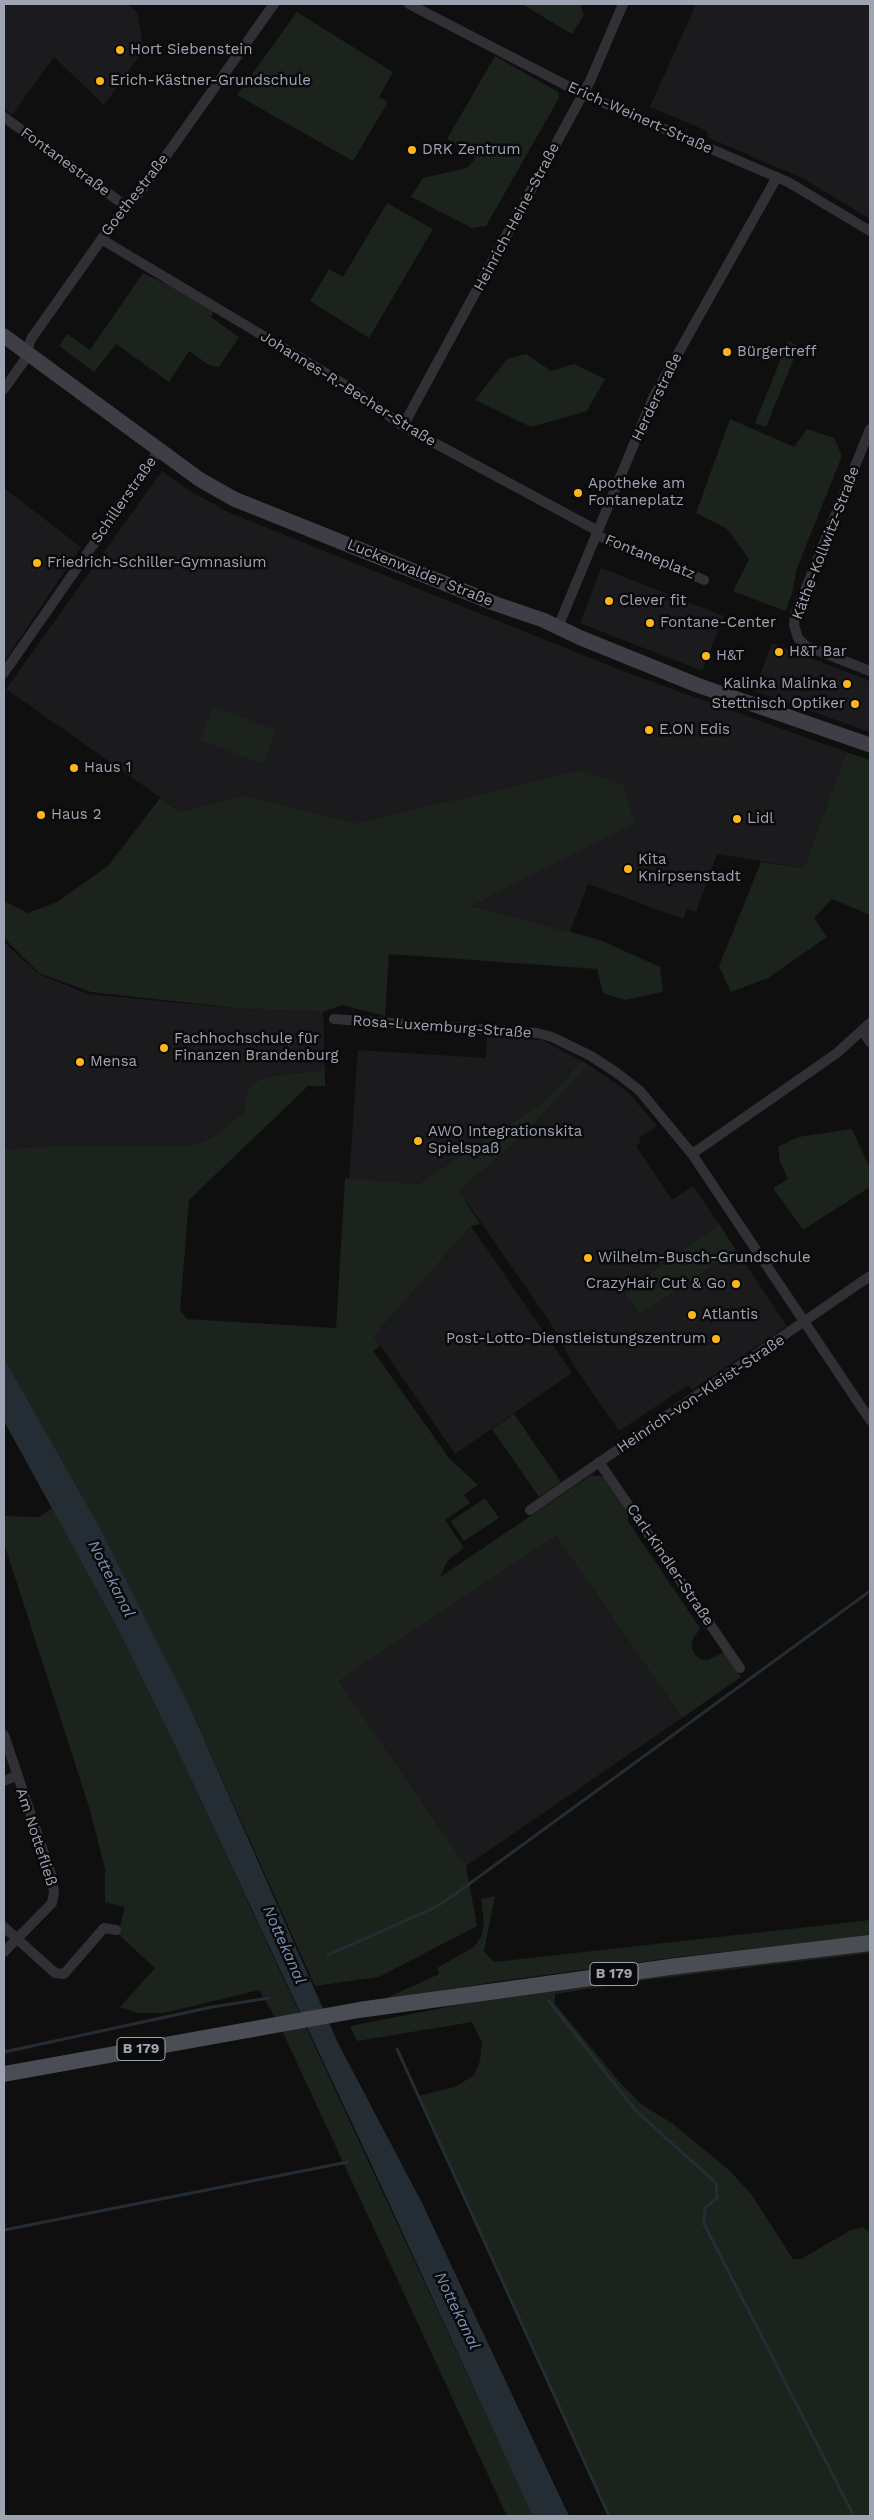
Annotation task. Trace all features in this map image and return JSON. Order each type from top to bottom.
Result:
[{"type":"main road","name":"Luckenwalder Straße","points":[[4,336],[205,484],[234,499],[738,700],[870,745]]},
{"type":"main road","name":"B 179","points":[[4,2074],[359,2010],[677,1966],[870,1943]]},
{"type":"street","name":"Goethestraße","points":[[4,389],[24,361],[31,339],[101,239],[141,191],[274,4]]},
{"type":"street","name":"Erich-Weinert-Straße","points":[[409,4],[583,94],[777,177],[870,231]]},
{"type":"street","name":"Heinrich-Heine-Straße","points":[[403,426],[583,94],[623,4]]},
{"type":"street","name":"Fontanestraße","points":[[4,117],[127,207]]},
{"type":"street","name":"Herderstraße","points":[[558,627],[656,393],[777,177]]},
{"type":"street","name":"Johannes-R.-Becher-Straße","points":[[101,239],[349,387],[403,426],[597,533]]},
{"type":"street","name":"Käthe-Kollwitz-Straße","points":[[870,429],[794,625],[798,638],[806,646],[870,671]]},
{"type":"street","name":"Schillerstraße","points":[[4,673],[159,450]]},
{"type":"street","name":"Fontaneplatz","points":[[597,533],[704,580]]},
{"type":"street","name":"Rosa-Luxemburg-Straße","points":[[334,1019],[532,1032],[547,1035],[591,1056],[632,1085],[692,1154],[870,1420]]},
{"type":"street","points":[[692,1154],[837,1053],[870,1023]]},
{"type":"street","points":[[863,1031],[870,1042]]},
{"type":"street","name":"Heinrich-von-Kleist-Straße","points":[[530,1510],[870,1276]]},
{"type":"street","name":"Carl-Kindler-Straße","points":[[599,1462],[740,1668]]},
{"type":"street","name":"Am Nottefließ","points":[[4,1736],[16,1776],[52,1877],[54,1893],[52,1903],[4,1952]]},
{"type":"street","points":[[4,1781],[16,1776]]},
{"type":"street","points":[[4,1927],[55,1973],[64,1974],[104,1928],[116,1930]]},
{"type":"shaded area","name":"Erich-Kästner-Grundschule","points":[[4,4],[127,4],[137,12],[144,49],[104,105],[54,57],[12,115],[4,108]]},
{"type":"shaded area","points":[[522,4],[580,4],[584,15],[572,34]]},
{"type":"shaded area","points":[[696,4],[870,4],[870,219],[802,178],[709,138],[707,131],[650,107]]},
{"type":"shaded area","points":[[297,12],[393,72],[379,97],[388,102],[353,161],[237,95]]},
{"type":"shaded area","points":[[495,56],[558,92],[559,98],[486,226],[472,228],[411,197],[423,178],[467,168],[476,158],[447,139]]},
{"type":"shaded area","points":[[387,203],[433,229],[369,338],[310,301],[329,269],[343,277]]},
{"type":"shaded area","points":[[143,273],[216,308],[211,317],[239,337],[219,367],[209,365],[189,351],[169,382],[116,344],[94,372],[59,346],[67,334],[90,350]]},
{"type":"shaded area","points":[[788,341],[799,346],[766,427],[755,423]]},
{"type":"shaded area","points":[[526,354],[551,371],[574,364],[605,379],[587,411],[531,427],[475,400],[507,359]]},
{"type":"shaded area","points":[[730,419],[794,447],[807,429],[834,438],[842,456],[797,568],[792,594],[785,611],[733,591],[749,559],[727,529],[696,513]]},
{"type":"shaded area","points":[[162,471],[187,489],[228,512],[620,670],[846,752],[804,868],[717,854],[696,912],[687,909],[683,919],[588,884],[570,932],[472,906],[635,824],[581,770],[356,823],[246,795],[181,812],[6,689]]},
{"type":"shaded area","name":"Friedrich-Schiller-Gymnasium","points":[[4,488],[81,547],[4,662]]},
{"type":"shaded area","name":"Fontane-Center","points":[[601,568],[724,616],[702,671],[580,623]]},
{"type":"shaded area","name":"Fontane-Center","points":[[772,643],[870,681],[870,732],[754,691]]},
{"type":"shaded area","points":[[213,706],[276,730],[263,764],[200,740]]},
{"type":"shaded area","points":[[846,752],[870,760],[870,915],[832,899],[814,918],[827,937],[768,978],[731,992],[719,966],[761,862],[804,868]]},
{"type":"shaded area","points":[[581,770],[623,785],[635,824],[472,906],[600,940],[660,967],[663,992],[625,1000],[603,993],[597,969],[389,954],[385,1016],[342,1005],[323,1012],[245,1009],[91,992],[39,973],[4,938],[4,901],[28,913],[57,902],[108,866],[160,798],[181,812],[246,795],[356,823]]},
{"type":"shaded area","name":"Fachhochschule für Finanzen Brandenburg","points":[[4,942],[39,974],[88,994],[245,1009],[323,1012],[325,1070],[264,1077],[249,1087],[243,1113],[217,1135],[197,1144],[183,1146],[73,1145],[4,1149]]},
{"type":"shaded area","name":"AWO Integrationskita Spielspaß","points":[[487,1037],[542,1040],[582,1061],[542,1103],[418,1184],[349,1179],[358,1050],[486,1058]]},
{"type":"shaded area","points":[[582,1061],[589,1065],[522,1136],[459,1191],[480,1224],[471,1226],[374,1336],[380,1346],[373,1351],[449,1458],[478,1485],[464,1495],[470,1503],[445,1520],[464,1548],[448,1560],[440,1577],[590,1476],[601,1476],[607,1479],[631,1513],[627,1520],[700,1628],[692,1641],[695,1655],[701,1659],[708,1660],[725,1652],[741,1677],[682,1718],[556,1536],[339,1681],[466,1866],[477,1926],[379,1977],[315,1986],[189,1705],[100,1528],[4,1358],[4,1149],[73,1145],[183,1146],[197,1144],[217,1135],[243,1113],[249,1087],[264,1077],[325,1070],[325,1086],[308,1086],[189,1200],[180,1310],[187,1319],[336,1328],[345,1178],[418,1184],[542,1103]]},
{"type":"shaded area","name":"Wilhelm-Busch-Grundschule","points":[[589,1065],[627,1091],[657,1126],[639,1138],[641,1142],[636,1146],[672,1200],[693,1186],[719,1224],[624,1292],[640,1315],[736,1250],[787,1326],[692,1390],[688,1385],[619,1431],[574,1366],[550,1322],[459,1191],[522,1136]]},
{"type":"shaded area","points":[[852,1129],[870,1169],[870,1187],[803,1230],[773,1188],[788,1179],[780,1162],[778,1147],[798,1137]]},
{"type":"shaded area","points":[[719,1224],[736,1250],[640,1315],[624,1292]]},
{"type":"shaded area","points":[[471,1226],[572,1373],[455,1454],[374,1336]]},
{"type":"shaded area","points":[[514,1414],[561,1482],[539,1497],[492,1429]]},
{"type":"shaded area","points":[[485,1498],[499,1518],[464,1541],[451,1521]]},
{"type":"shaded area","points":[[52,1508],[116,1625],[181,1758],[533,2516],[507,2516],[279,2024],[259,1990],[164,2013],[138,2013],[120,2007],[155,1968],[118,1934],[125,1907],[105,1902],[105,1869],[90,1810],[4,1543],[4,1516],[39,1517]]},
{"type":"shaded area","points":[[556,1536],[682,1718],[466,1866],[339,1681]]},
{"type":"shaded area","points":[[495,1896],[484,1951],[494,1962],[870,1920],[870,1936],[686,1956],[494,1982],[382,2000],[439,1974],[437,1968],[474,1947],[481,1937],[484,1924],[481,1899]]},
{"type":"shaded area","points":[[870,1949],[870,1953],[646,1980],[555,1994],[555,2004],[623,2086],[641,2104],[673,2124],[729,2170],[751,2194],[793,2259],[801,2259],[851,2230],[862,2227],[870,2232],[870,2516],[609,2516],[418,2096],[455,2087],[474,2075],[480,2061],[482,2043],[472,2022],[357,2041],[350,2026],[478,2001],[644,1976]]},
{"type":"water","name":"Nottekanal","points":[[4,1358],[100,1528],[189,1705],[338,2043],[422,2203],[569,2516],[533,2516],[528,2506],[367,2155],[181,1758],[116,1625],[4,1421]]},
{"type":"waterway","points":[[328,1955],[434,1908],[454,1895],[870,1591]]},
{"type":"waterway","points":[[4,2052],[212,2007],[269,1998]]},
{"type":"waterway","points":[[549,2001],[636,2111],[716,2183],[717,2198],[705,2208],[704,2224],[854,2516]]},
{"type":"waterway","points":[[397,2049],[609,2516]]},
{"type":"waterway","points":[[4,2230],[348,2162]]},
{"type":"place","name":"Hort Siebenstein","points":[[120,50]]},
{"type":"place","name":"Erich-Kästner-Grundschule","points":[[100,81]]},
{"type":"place","name":"DRK Zentrum","points":[[412,150]]},
{"type":"place","name":"Bürgertreff","points":[[727,352]]},
{"type":"place","name":"Apotheke am Fontaneplatz","points":[[578,493]]},
{"type":"place","name":"Friedrich-Schiller-Gymnasium","points":[[37,563]]},
{"type":"place","name":"Clever fit","points":[[609,601]]},
{"type":"place","name":"Fontane-Center","points":[[650,623]]},
{"type":"place","name":"H&T Bar","points":[[779,652]]},
{"type":"place","name":"H&T","points":[[706,656]]},
{"type":"place","name":"Kalinka Malinka","points":[[847,684]]},
{"type":"place","name":"Stettnisch Optiker","points":[[855,704]]},
{"type":"place","name":"E.ON Edis","points":[[649,730]]},
{"type":"place","name":"Haus 1","points":[[74,768]]},
{"type":"place","name":"Haus 2","points":[[41,815]]},
{"type":"place","name":"Lidl","points":[[737,819]]},
{"type":"place","name":"Kita Knirpsenstadt","points":[[628,869]]},
{"type":"place","name":"Fachhochschule für Finanzen Brandenburg","points":[[164,1048]]},
{"type":"place","name":"Mensa","points":[[80,1062]]},
{"type":"place","name":"AWO Integrationskita Spielspaß","points":[[418,1141]]},
{"type":"place","name":"Wilhelm-Busch-Grundschule","points":[[588,1258]]},
{"type":"place","name":"CrazyHair Cut & Go","points":[[736,1284]]},
{"type":"place","name":"Atlantis","points":[[692,1315]]},
{"type":"place","name":"Post-Lotto-Dienstleistungszentrum","points":[[716,1339]]}]
